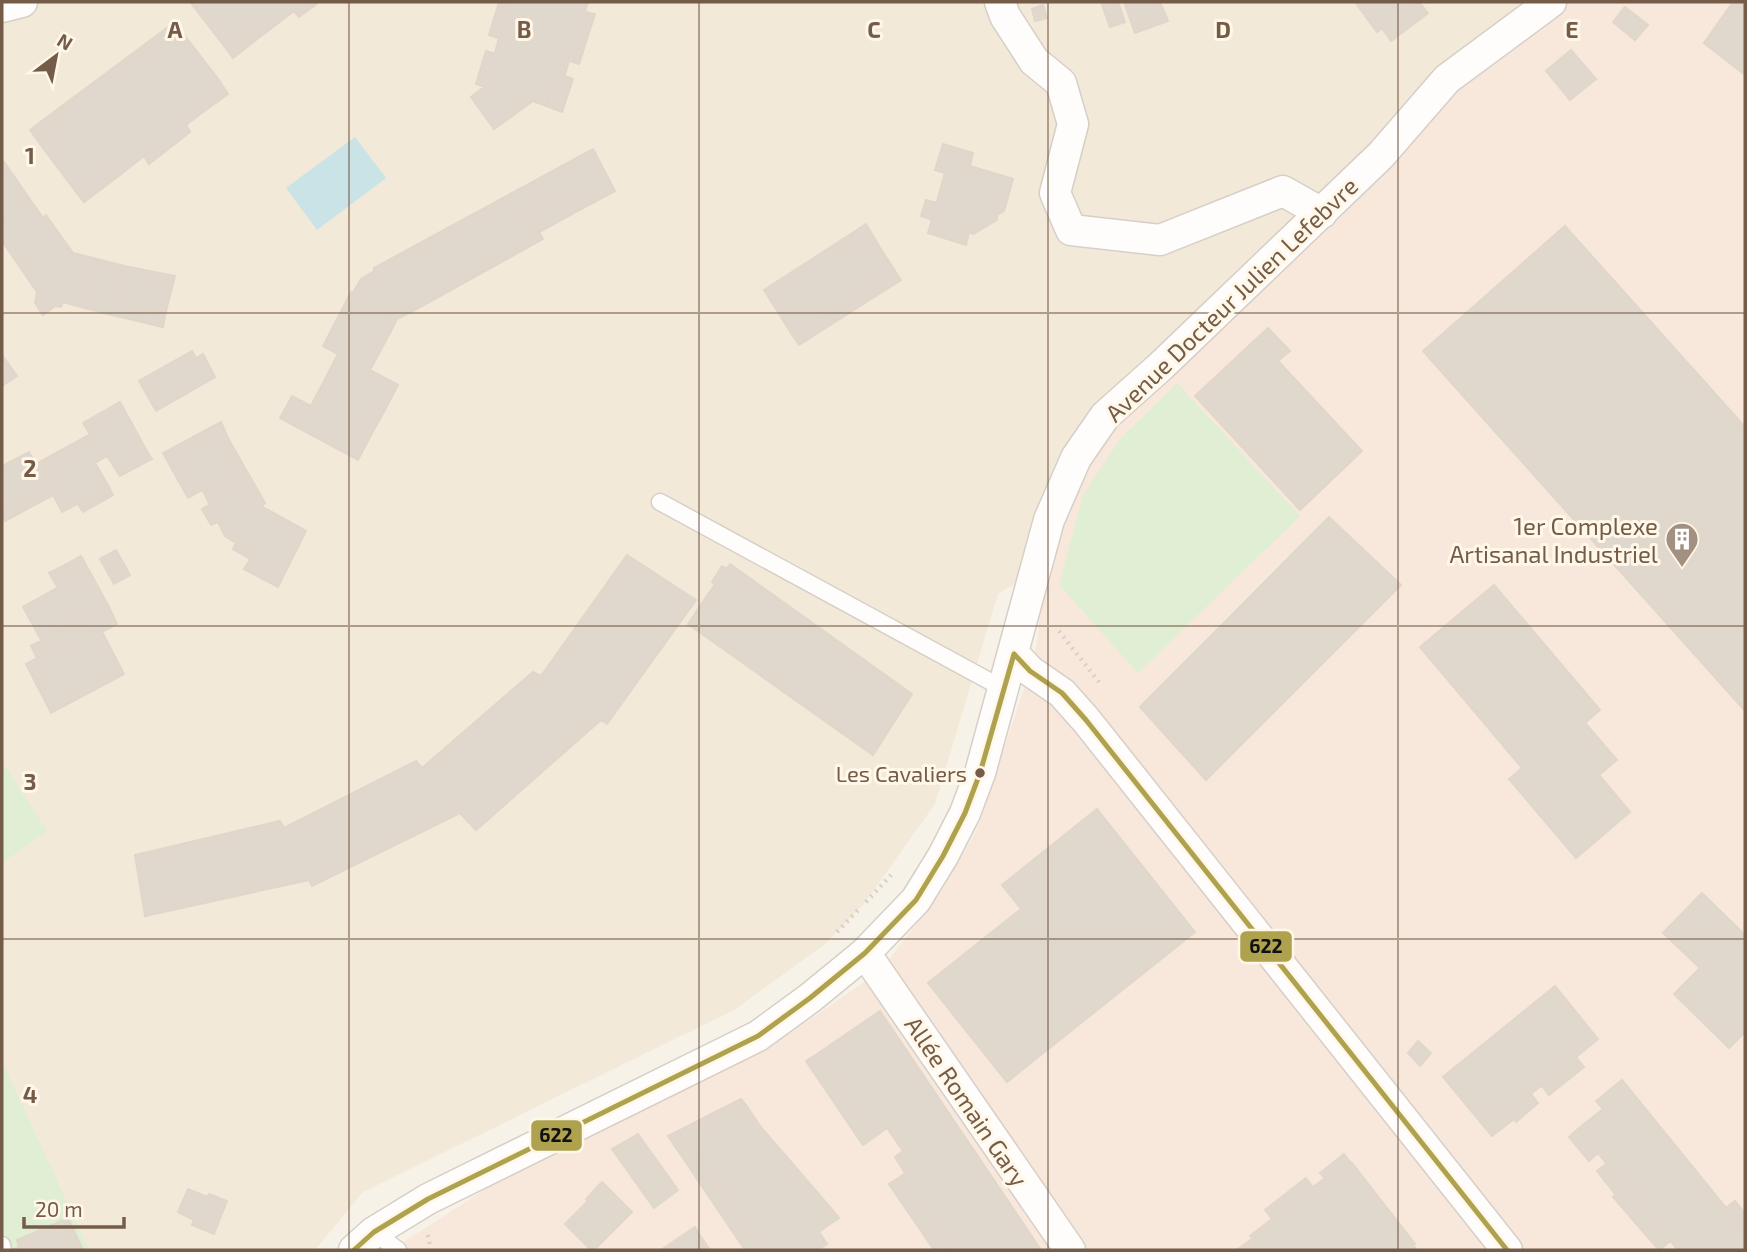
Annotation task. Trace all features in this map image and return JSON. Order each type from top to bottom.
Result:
[{"type":"street","points":[[2,7],[22,2]]},
{"type":"street","points":[[1000,2],[1005,16],[1034,61],[1061,83],[1073,124],[1055,193],[1071,230],[1160,240],[1283,191],[1322,213]]},
{"type":"street","name":"Avenue Docteur Julien Lefebvre","points":[[364,1241],[428,1199],[758,1036],[865,953],[916,900],[965,813],[980,773],[1049,520],[1076,458],[1105,416],[1161,366],[1381,155],[1447,79],[1551,2]]},
{"type":"street","points":[[1014,654],[1040,679],[1062,693],[1087,720],[1507,1250]]},
{"type":"street","name":"Allée Romain Gary","points":[[865,953],[1070,1250]]},
{"type":"lane","points":[[660,502],[1004,689]]},
{"type":"lane","points":[[364,1241],[398,1250]]},
{"type":"path","points":[[834,934],[895,871]]},
{"type":"shaded area","points":[[2,2],[1558,2],[1044,566],[998,594],[935,804],[863,905],[825,944],[736,1009],[363,1192],[315,1250],[2,1250]]},
{"type":"shaded area","points":[[1558,2],[1745,2],[1745,1250],[391,1250],[492,1185],[764,1051],[879,972],[940,894],[977,829],[1028,677],[1037,643],[1044,566],[1088,422],[1331,179]]},
{"type":"green space","points":[[1177,383],[1300,516],[1138,673],[1059,585],[1083,495],[1121,438]]},
{"type":"green space","points":[[2,761],[47,831],[2,863]]},
{"type":"green space","points":[[2,1061],[89,1250],[2,1250]]},
{"type":"water","points":[[355,137],[386,178],[317,230],[286,188]]},
{"type":"building","points":[[192,2],[319,2],[299,17],[294,11],[261,36],[255,28],[240,38],[236,32],[222,43]]},
{"type":"building","points":[[499,2],[506,2],[495,37],[489,35]]},
{"type":"building","points":[[506,2],[588,2],[585,11],[589,13],[573,62],[569,61],[560,92],[552,90],[546,106],[533,101],[494,129],[471,97],[485,86],[490,89],[495,73],[490,71],[499,38],[495,37]]},
{"type":"building","points":[[1101,2],[1118,2],[1125,22],[1110,27]]},
{"type":"building","points":[[1124,2],[1160,2],[1168,21],[1135,33]]},
{"type":"building","points":[[1355,2],[1410,2],[1413,5],[1419,2],[1428,13],[1391,41],[1382,28],[1377,32]]},
{"type":"building","points":[[1733,2],[1745,2],[1745,75],[1704,43]]},
{"type":"building","points":[[1043,5],[1047,18],[1035,21],[1032,9]]},
{"type":"building","points":[[1625,7],[1648,25],[1635,40],[1613,22]]},
{"type":"building","points":[[589,13],[595,14],[579,64],[573,62]]},
{"type":"building","points":[[175,22],[185,36],[172,47],[167,40],[138,62],[132,54]]},
{"type":"building","points":[[255,28],[261,36],[233,58],[222,43],[236,32],[240,38]]},
{"type":"building","points":[[185,36],[219,80],[205,90],[209,96],[198,105],[203,112],[186,125],[190,132],[149,164],[144,156],[112,181],[106,173],[93,183],[88,178],[73,188],[40,144],[55,135],[50,128],[64,118],[58,109],[132,54],[138,62],[167,40],[172,47]]},
{"type":"building","points":[[1571,50],[1596,79],[1570,100],[1546,71]]},
{"type":"building","points":[[486,51],[495,54],[490,71],[495,73],[490,89],[476,84]]},
{"type":"building","points":[[564,76],[573,79],[562,112],[546,106],[552,90],[560,92]]},
{"type":"building","points":[[219,80],[228,94],[203,112],[198,105],[209,96],[205,90]]},
{"type":"building","points":[[58,109],[64,118],[50,128],[55,135],[40,144],[30,130]]},
{"type":"building","points":[[943,144],[973,153],[970,166],[1013,179],[1004,211],[997,215],[997,220],[973,234],[969,232],[966,245],[928,233],[945,173],[935,170]]},
{"type":"building","points":[[593,149],[615,191],[576,212],[562,189],[525,209],[543,239],[413,311],[410,302],[392,313],[382,330],[390,333],[370,370],[398,385],[386,408],[374,403],[360,428],[371,435],[358,460],[280,418],[292,396],[311,406],[338,354],[323,346],[351,292],[353,293],[361,279],[374,271],[374,268]]},
{"type":"building","points":[[4,162],[43,218],[46,215],[73,253],[93,258],[81,307],[63,302],[61,307],[55,306],[43,315],[35,303],[37,292],[2,241],[2,223],[5,221],[2,217]]},
{"type":"building","points":[[106,173],[112,181],[84,202],[73,188],[88,178],[93,183]]},
{"type":"building","points":[[562,189],[576,212],[538,233],[525,209]]},
{"type":"building","points":[[926,200],[937,203],[932,220],[921,216]]},
{"type":"building","points":[[866,224],[879,246],[864,255],[851,234]]},
{"type":"building","name":"1er Complexe Artisanal Industriel","points":[[1565,226],[1745,427],[1745,711],[1423,351]]},
{"type":"building","points":[[851,234],[864,255],[879,246],[895,271],[793,336],[764,290]]},
{"type":"building","points":[[93,258],[124,266],[112,315],[81,307]]},
{"type":"building","points":[[124,266],[175,276],[165,315],[131,307],[132,302],[116,297]]},
{"type":"building","points":[[895,271],[901,280],[799,345],[793,336]]},
{"type":"building","points":[[116,297],[132,302],[131,307],[165,315],[163,327],[112,315]]},
{"type":"building","points":[[410,302],[413,311],[397,319],[390,333],[382,330],[392,313]]},
{"type":"building","points":[[1268,328],[1290,351],[1278,361],[1362,451],[1300,510],[1195,396]]},
{"type":"building","points":[[192,351],[196,358],[203,354],[215,377],[156,411],[139,381]]},
{"type":"building","points":[[2,355],[17,376],[2,386]]},
{"type":"building","points":[[120,402],[148,453],[116,470],[107,456],[95,463],[109,487],[62,512],[49,487],[2,513],[2,466],[29,452],[40,471],[93,442],[87,429],[111,415],[108,409]]},
{"type":"building","points":[[374,403],[386,408],[371,435],[360,428]]},
{"type":"building","points":[[108,409],[111,415],[87,429],[83,423]]},
{"type":"building","points":[[221,422],[229,440],[222,443],[238,471],[195,494],[171,449]]},
{"type":"building","points":[[89,435],[93,442],[40,471],[36,464]]},
{"type":"building","points":[[229,440],[265,503],[258,509],[246,486],[210,505],[203,491],[238,471],[222,443]]},
{"type":"building","points":[[171,449],[195,494],[188,498],[163,453]]},
{"type":"building","points":[[148,453],[152,459],[120,476],[116,470]]},
{"type":"building","points":[[246,486],[258,509],[261,506],[306,531],[282,579],[233,549],[236,543],[225,536],[218,522],[211,525],[202,509]]},
{"type":"building","points":[[49,487],[53,495],[5,521],[2,513]]},
{"type":"building","points":[[109,487],[113,495],[83,512],[78,504]]},
{"type":"building","points":[[1329,517],[1401,585],[1206,780],[1140,707]]},
{"type":"building","points":[[116,550],[130,575],[114,584],[100,559]]},
{"type":"building","points":[[627,555],[696,600],[607,724],[601,720],[476,830],[460,813],[312,886],[309,880],[145,916],[135,855],[280,821],[284,828],[416,761],[422,768],[533,672],[541,676]]},
{"type":"building","points":[[81,556],[108,605],[41,640],[23,607],[73,579],[65,565]]},
{"type":"building","points":[[249,561],[282,579],[278,587],[244,569]]},
{"type":"building","points":[[730,564],[912,694],[873,755],[688,624],[715,584],[712,582],[722,566],[727,569]]},
{"type":"building","points":[[65,565],[73,579],[58,588],[49,573]]},
{"type":"building","points":[[1494,585],[1600,710],[1585,723],[1617,760],[1599,775],[1630,812],[1576,858],[1509,779],[1522,768],[1420,647]]},
{"type":"building","points":[[108,605],[117,624],[102,632],[99,626],[37,658],[31,646]]},
{"type":"building","points":[[99,626],[124,674],[51,713],[26,664]]},
{"type":"building","points":[[1097,809],[1195,932],[1007,1082],[928,983],[1021,909],[1002,885]]},
{"type":"building","points":[[1702,893],[1745,935],[1745,1032],[1729,1048],[1674,994],[1700,968],[1663,933]]},
{"type":"building","points":[[1555,986],[1598,1039],[1487,1130],[1443,1077]]},
{"type":"building","points":[[880,1011],[1041,1250],[949,1250],[900,1177],[905,1173],[895,1157],[903,1151],[887,1128],[873,1138],[817,1054]]},
{"type":"building","points":[[1418,1041],[1431,1053],[1420,1066],[1408,1053]]},
{"type":"building","points":[[817,1054],[873,1138],[863,1145],[806,1061]]},
{"type":"building","points":[[1576,1057],[1584,1067],[1549,1095],[1541,1085]]},
{"type":"building","points":[[1622,1080],[1745,1231],[1745,1250],[1678,1250],[1578,1129],[1603,1109],[1596,1101]]},
{"type":"building","points":[[1531,1094],[1538,1103],[1516,1122],[1514,1119],[1492,1136],[1487,1130]]},
{"type":"building","points":[[741,1099],[746,1105],[719,1123],[713,1113]]},
{"type":"building","points":[[746,1105],[760,1126],[830,1207],[820,1214],[827,1226],[819,1232],[827,1244],[817,1250],[759,1250],[678,1131],[713,1113],[719,1123]]},
{"type":"building","points":[[1578,1129],[1598,1153],[1589,1161],[1569,1137]]},
{"type":"building","points":[[678,1131],[759,1250],[745,1250],[668,1136]]},
{"type":"building","points":[[638,1134],[678,1190],[654,1208],[612,1149]]},
{"type":"building","points":[[1344,1154],[1351,1163],[1336,1175],[1334,1171],[1325,1178],[1320,1173]]},
{"type":"building","points":[[1352,1163],[1417,1250],[1237,1250],[1253,1238],[1250,1236],[1334,1171],[1336,1175]]},
{"type":"building","points":[[1606,1164],[1626,1187],[1616,1195],[1597,1171]]},
{"type":"building","points":[[900,1177],[949,1250],[934,1250],[889,1184]]},
{"type":"building","points":[[1306,1178],[1313,1187],[1272,1219],[1265,1210]]},
{"type":"building","points":[[602,1182],[632,1212],[591,1250],[565,1224]]},
{"type":"building","points":[[1626,1187],[1670,1241],[1659,1250],[1613,1197]]},
{"type":"building","points":[[188,1189],[227,1201],[214,1234],[192,1225],[194,1220],[178,1212]]},
{"type":"building","points":[[1735,1201],[1745,1213],[1745,1231],[1726,1208]]},
{"type":"building","points":[[830,1207],[839,1218],[827,1226],[820,1214]]},
{"type":"building","points":[[68,1218],[83,1250],[13,1250],[19,1247],[17,1240]]},
{"type":"building","points":[[695,1227],[699,1234],[676,1250],[661,1250]]},
{"type":"building","points":[[699,1234],[710,1250],[676,1250]]},
{"type":"transit line","name":"622","points":[[1014,654],[1030,671],[1062,693],[1086,720],[1507,1250]]},
{"type":"transit line","name":"622","points":[[354,1250],[374,1232],[428,1199],[758,1036],[865,953],[916,900],[965,813],[980,773],[1014,654]]},
{"type":"place","name":"1er Complexe Artisanal Industriel","points":[[1682,569]]},
{"type":"place","name":"Les Cavaliers","points":[[980,773]]}]
